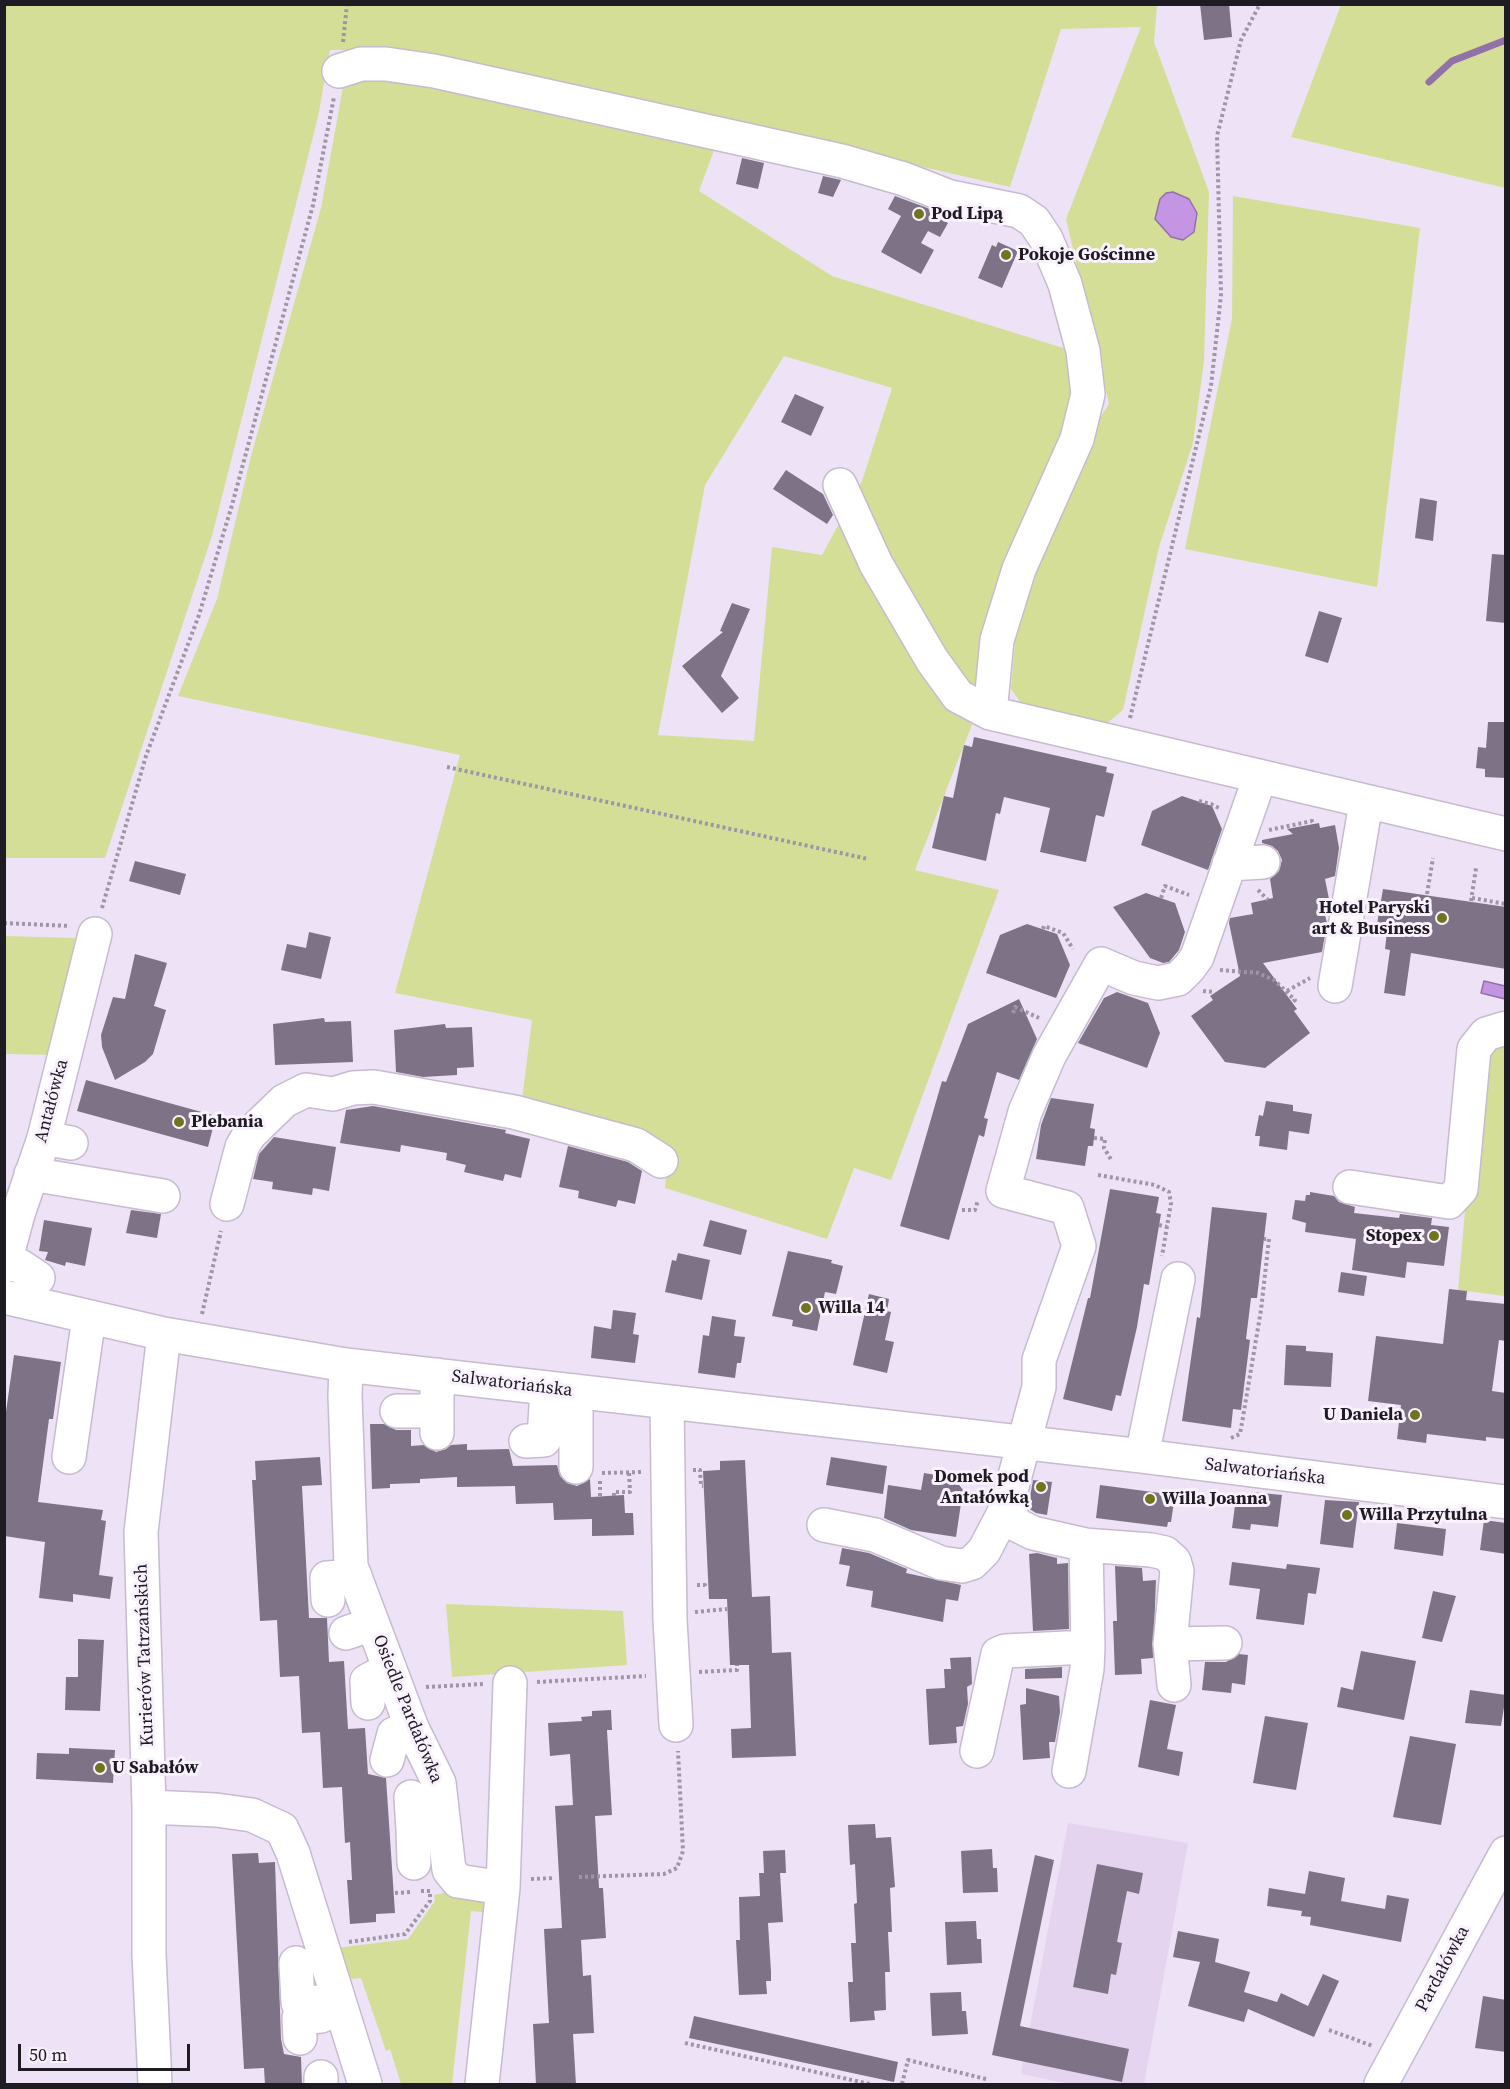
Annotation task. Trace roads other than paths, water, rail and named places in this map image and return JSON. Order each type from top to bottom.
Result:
[{"type":"street","points":[[339,70],[361,64],[386,64],[434,71],[842,161],[904,179],[950,197],[1019,211],[1034,221],[1046,239],[1065,284],[1083,351],[1088,394],[1077,439],[1019,569],[997,640],[990,713]]},
{"type":"street","points":[[840,485],[876,564],[932,660],[958,696],[990,713],[1506,834]]},
{"type":"street","points":[[825,1525],[875,1535],[941,1563],[963,1566],[976,1560],[984,1551],[1008,1500],[1038,1387],[1039,1360],[1079,1246],[1067,1208],[1003,1191],[1025,1112],[1049,1056],[1101,964],[1148,981],[1164,983],[1178,980],[1197,957],[1260,777]]},
{"type":"street","points":[[1335,986],[1366,803]]},
{"type":"street","points":[[1229,864],[1263,862]]},
{"type":"street","name":"Antałówka","points":[[5,1265],[31,1174],[58,1140],[94,934]]},
{"type":"street","points":[[1350,1187],[1449,1202],[1461,1189],[1474,1049],[1486,1034],[1506,1028]]},
{"type":"street","points":[[227,1204],[242,1147],[249,1135],[284,1101],[306,1090],[333,1094],[353,1088],[374,1087],[514,1112],[636,1145],[661,1161]]},
{"type":"street","points":[[31,1174],[163,1196]]},
{"type":"street","points":[[5,1265],[20,1266],[38,1278]]},
{"type":"street","points":[[1142,1456],[1170,1270]]},
{"type":"street","name":"Salwatoriańska","points":[[4,1297],[164,1334],[346,1365],[1142,1456],[1506,1502]]},
{"type":"street","points":[[69,1458],[89,1317]]},
{"type":"street","name":"Kurierów Tatrzańskich","points":[[155,2085],[149,1954],[149,1807],[141,1532],[164,1334]]},
{"type":"street","name":"Osiedle Pardałówka","points":[[346,1365],[351,1566],[355,1576],[359,1628],[395,1682],[412,1728],[439,1783],[428,1829],[449,1870],[458,1881],[503,1888]]},
{"type":"street","points":[[397,1411],[437,1422],[437,1375]]},
{"type":"street","points":[[526,1441],[544,1440],[561,1389]]},
{"type":"street","points":[[561,1389],[588,1470]]},
{"type":"street","points":[[667,1403],[659,1675],[676,1725]]},
{"type":"street","points":[[1008,1500],[1017,1525],[1033,1533],[1084,1545],[1151,1550],[1165,1553],[1174,1561],[1177,1571],[1170,1644],[1173,1685]]},
{"type":"street","points":[[1069,1771],[1087,1669],[1084,1545]]},
{"type":"street","points":[[328,1600],[327,1578],[355,1576]]},
{"type":"street","points":[[1170,1644],[1225,1643]]},
{"type":"street","points":[[977,1751],[998,1654],[1005,1651],[1088,1647]]},
{"type":"street","points":[[368,1703],[367,1681],[395,1682]]},
{"type":"street","points":[[482,2085],[503,1888],[496,1684]]},
{"type":"street","points":[[387,1760],[394,1734],[412,1728]]},
{"type":"street","points":[[411,1797],[428,1829],[414,1863]]},
{"type":"street","points":[[149,1807],[216,1810],[252,1815],[282,1829],[293,1853],[308,1954],[341,2007],[365,2085]]},
{"type":"street","name":"Pardałówka","points":[[1381,2085],[1506,1853]]},
{"type":"street","points":[[300,2038],[298,2018],[321,2016],[341,2007]]},
{"type":"waterway","points":[[1429,82],[1452,61],[1506,40]]},
{"type":"place","name":"Pod Lipą","points":[[919,214]]},
{"type":"place","name":"Pokoje Gościnne","points":[[1006,255]]},
{"type":"place","name":"Hotel Paryski art & Business","points":[[1442,918]]},
{"type":"place","name":"Plebania","points":[[179,1122]]},
{"type":"place","name":"Stopex","points":[[1434,1236]]},
{"type":"place","name":"Willa 14","points":[[806,1308]]},
{"type":"place","name":"U Daniela","points":[[1415,1415]]},
{"type":"place","name":"Domek pod Antałówką","points":[[1041,1487]]},
{"type":"place","name":"Willa Joanna","points":[[1150,1499]]},
{"type":"place","name":"Willa Przytulna","points":[[1347,1515]]},
{"type":"place","name":"U Sabałów","points":[[100,1768]]}]
